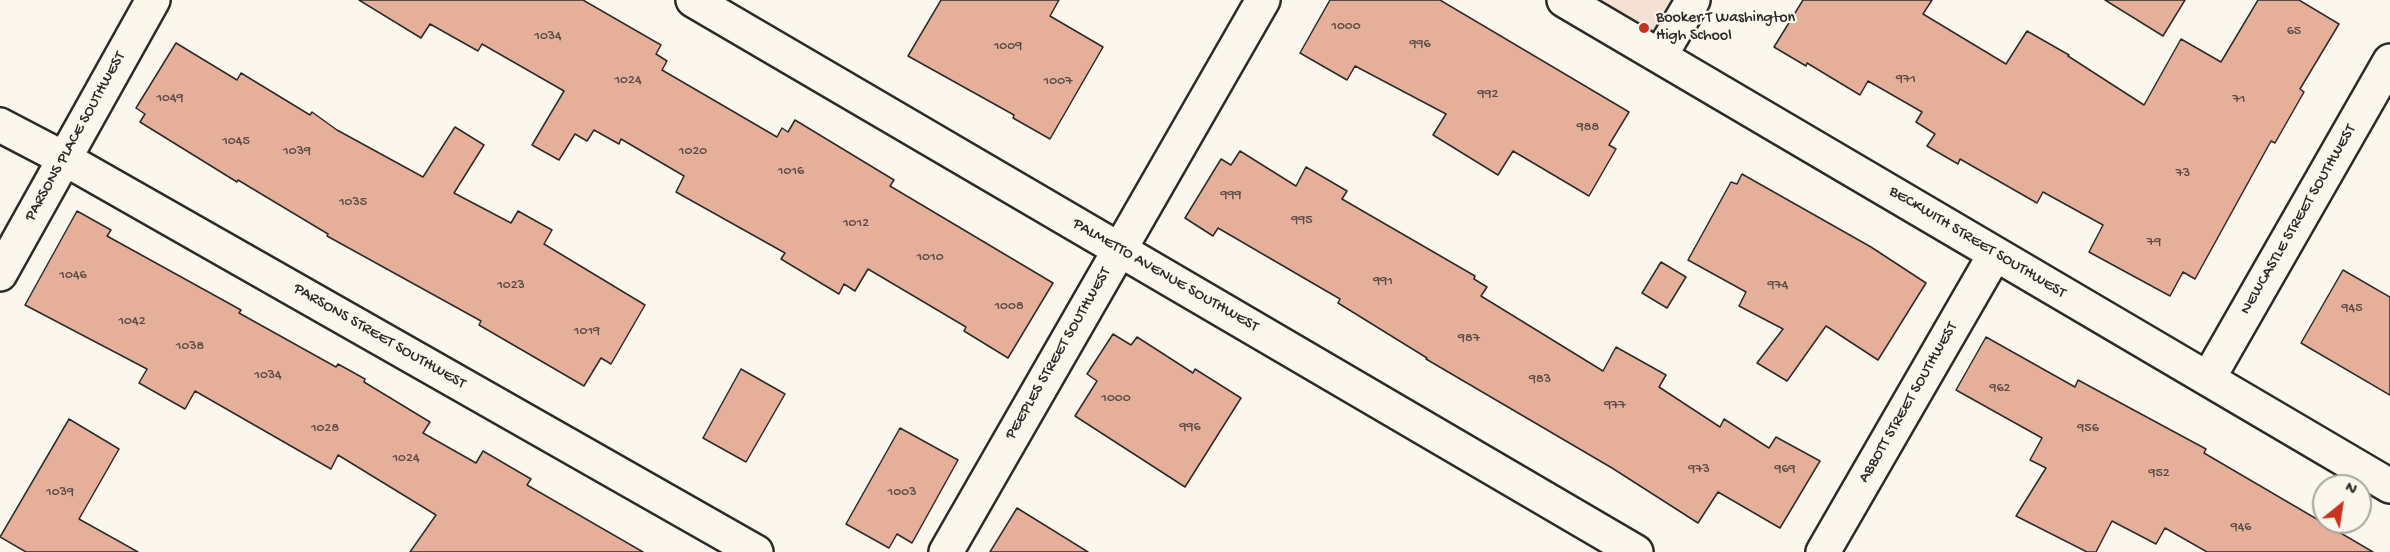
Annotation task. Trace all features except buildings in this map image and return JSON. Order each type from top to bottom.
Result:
[{"type":"street","name":"PARSONS PLACE SOUTHWEST","points":[[0,274],[153,0]]},
{"type":"street","name":"PALMETTO AVENUE SOUTHWEST","points":[[693,0],[1636,552]]},
{"type":"street","name":"PEEPLES STREET SOUTHWEST","points":[[946,552],[1263,0]]},
{"type":"street","name":"BECKWITH STREET SOUTHWEST","points":[[1564,0],[2390,486]]},
{"type":"street","points":[[1660,57],[1693,0]]},
{"type":"street","name":"NEWCASTLE STREET SOUTHWEST","points":[[2208,379],[2390,61]]},
{"type":"street","name":"PARSONS STREET SOUTHWEST","points":[[0,125],[65,159],[756,552]]},
{"type":"street","name":"ABBOTT STREET SOUTHWEST","points":[[1823,552],[1995,254]]},
{"type":"shaded area","name":"Booker T Washington High School","points":[[1565,0],[1693,0],[1660,56]]},
{"type":"place","name":"Booker T Washington High School","points":[[1644,28]]}]
